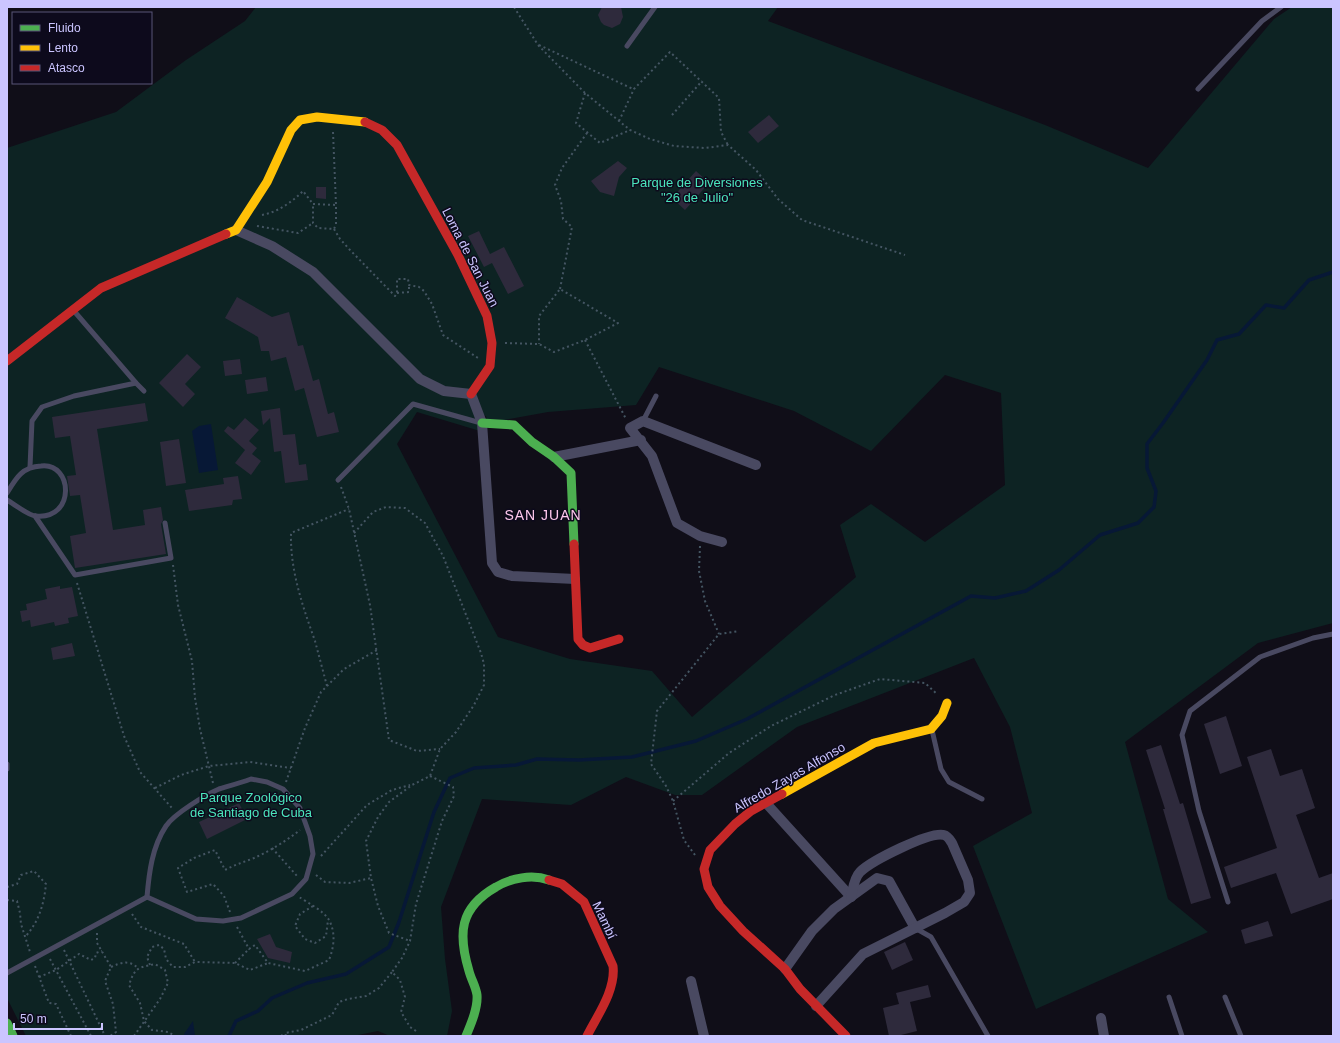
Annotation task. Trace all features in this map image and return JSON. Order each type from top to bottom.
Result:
[{"type":"street","name":"Loma de San Juan","points":[[236,230],[267,182],[291,130],[300,120],[317,117],[365,122],[382,130],[397,145],[458,255],[487,316],[492,343],[490,366],[471,394]]},
{"type":"street","points":[[7,361],[101,288],[236,230],[272,246],[313,272],[420,379],[444,391],[471,394],[482,423],[492,563],[498,572],[512,576],[575,579]]},
{"type":"street","points":[[722,542],[700,536],[677,523],[652,456],[641,440],[630,428],[643,421],[756,465]]},
{"type":"street","points":[[482,423],[514,425],[532,442],[554,457],[571,473],[578,639],[583,645],[590,648],[619,639]]},
{"type":"street","points":[[554,457],[641,440]]},
{"type":"street","points":[[931,729],[942,716],[947,703]]},
{"type":"street","name":"Alfredo Zayas Alfonso","points":[[704,869],[710,850],[723,835],[752,811],[874,743],[931,729]]},
{"type":"street","points":[[766,803],[851,897]]},
{"type":"street","points":[[816,1006],[863,954],[964,902],[970,892],[967,877],[952,843],[945,835],[932,836],[913,843],[868,865],[857,876],[851,897]]},
{"type":"street","points":[[704,869],[708,887],[720,906],[743,931],[785,969],[800,989],[842,1035]]},
{"type":"street","name":"Mambí","points":[[466,1036],[472,1022],[477,996],[463,952],[462,934],[466,918],[474,905],[484,894],[500,884],[516,878],[536,877],[554,880],[570,889],[584,902],[613,968],[612,985],[588,1036]]},
{"type":"street","points":[[785,969],[812,931],[834,909],[877,878],[889,881],[914,928]]},
{"type":"street","points":[[691,981],[704,1036]]},
{"type":"street","points":[[1101,1018],[1104,1036]]},
{"type":"street","points":[[7,1023],[13,1036]]},
{"type":"lane","points":[[627,46],[655,7]]},
{"type":"lane","points":[[1198,89],[1262,21],[1281,7]]},
{"type":"lane","points":[[73,310],[144,391]]},
{"type":"lane","points":[[30,467],[32,421],[42,407],[74,396],[136,383]]},
{"type":"lane","points":[[643,421],[656,396]]},
{"type":"lane","points":[[338,480],[413,404],[482,423]]},
{"type":"lane","points":[[7,493],[21,473],[30,467],[46,465],[55,467],[60,473],[66,488],[63,504],[59,510],[51,514],[36,516]]},
{"type":"lane","points":[[7,500],[36,516],[75,575],[171,558],[166,523]]},
{"type":"lane","points":[[1228,902],[1199,811],[1182,735],[1190,711],[1260,657],[1313,638],[1333,634]]},
{"type":"lane","points":[[931,729],[941,770],[950,782],[982,799]]},
{"type":"lane","points":[[7,764],[7,769]]},
{"type":"lane","points":[[251,779],[267,782],[283,789],[300,808],[310,836],[313,854],[306,879],[292,894],[241,918],[223,921],[196,919],[146,897],[150,868],[156,847],[166,826],[182,810],[222,788],[251,779]]},
{"type":"lane","points":[[7,973],[146,897]]},
{"type":"lane","points":[[914,928],[931,937],[988,1036]]},
{"type":"lane","points":[[1169,997],[1182,1036]]},
{"type":"lane","points":[[1225,997],[1241,1036]]},
{"type":"path","points":[[514,7],[538,45],[585,93],[630,130],[650,139],[674,146],[705,148],[728,145]]},
{"type":"path","points":[[538,45],[634,89]]},
{"type":"path","points":[[619,121],[634,89],[670,52],[719,98],[721,132],[728,145],[756,170],[778,198],[802,220],[905,255]]},
{"type":"path","points":[[672,115],[702,81]]},
{"type":"path","points":[[585,93],[576,123],[587,133],[600,143],[630,130]]},
{"type":"path","points":[[332,118],[336,205],[336,224],[334,229]]},
{"type":"path","points":[[539,344],[539,316],[560,289],[572,227],[563,219],[561,201],[555,185],[562,168],[587,133]]},
{"type":"path","points":[[257,216],[273,213],[296,198],[303,191],[313,204],[313,223],[318,228],[334,229]]},
{"type":"path","points":[[313,204],[336,205]]},
{"type":"path","points":[[256,226],[298,232],[313,223]]},
{"type":"path","points":[[334,229],[340,239],[350,250],[395,296],[397,293],[409,292],[408,279],[397,279],[397,293]]},
{"type":"path","points":[[409,285],[419,287],[424,291],[432,304],[442,334],[490,366]]},
{"type":"path","points":[[492,343],[539,344],[554,352],[585,340],[618,323],[560,289]]},
{"type":"path","points":[[585,340],[630,428]]},
{"type":"path","points":[[338,480],[349,509],[370,605],[378,650],[389,740],[417,750],[440,749]]},
{"type":"path","points":[[354,532],[373,512],[386,507],[405,508],[425,522],[443,556],[456,587],[484,664],[484,685],[474,705],[459,727],[440,749],[430,776],[412,785],[389,802],[378,817],[366,841],[371,878],[378,906],[389,933],[410,940]]},
{"type":"path","points":[[327,686],[300,598],[291,548],[291,533],[349,509]]},
{"type":"path","points":[[700,536],[699,571],[705,601],[719,634]]},
{"type":"path","points":[[171,558],[174,569],[178,605],[192,661],[195,698],[200,729],[213,785],[222,788]]},
{"type":"path","points":[[75,575],[124,736],[140,772],[178,815]]},
{"type":"path","points":[[704,869],[684,840],[674,801],[651,764],[657,711],[719,634],[739,631]]},
{"type":"path","points":[[283,789],[305,728],[321,692],[344,670],[378,650]]},
{"type":"path","points":[[674,801],[729,753],[771,726],[835,695],[880,679],[925,683],[947,703]]},
{"type":"path","points":[[154,788],[181,775],[209,766],[250,762],[291,768]]},
{"type":"path","points":[[281,1036],[301,1030],[332,1015],[339,1002],[366,996],[378,988],[402,958],[410,940],[416,904],[442,821],[454,796],[453,787],[430,776]]},
{"type":"path","points":[[371,878],[349,883],[324,882],[309,869],[368,805],[392,790],[412,785]]},
{"type":"path","points":[[249,948],[232,920],[224,896],[213,884],[187,892],[178,868],[194,858],[215,850],[224,870],[272,848],[288,839],[306,825]]},
{"type":"path","points":[[272,848],[298,875],[301,885]]},
{"type":"path","points":[[7,887],[17,884],[21,875],[34,871],[46,884],[45,898],[40,914],[34,926],[26,936]]},
{"type":"path","points":[[150,965],[147,957],[152,947],[159,945],[164,949],[166,959],[173,967],[185,967],[195,962],[235,963],[250,970],[268,964],[305,971],[329,960],[333,949],[334,937],[328,919],[313,906],[292,894]]},
{"type":"path","points":[[7,900],[16,901],[20,913],[21,924],[39,977],[50,1004],[56,1004],[70,1036]]},
{"type":"path","points":[[313,906],[300,914],[295,926],[305,939],[315,943],[326,936],[328,919]]},
{"type":"path","points":[[128,907],[141,927],[184,944],[195,962]]},
{"type":"path","points":[[103,921],[97,930],[97,943],[111,967]]},
{"type":"path","points":[[61,944],[105,1036]]},
{"type":"path","points":[[235,963],[249,948],[256,945],[268,964]]},
{"type":"path","points":[[46,951],[91,1036]]},
{"type":"path","points":[[39,977],[56,970],[79,954],[90,960],[95,958],[96,952],[102,952]]},
{"type":"path","points":[[110,1036],[116,1032],[113,1004],[105,981],[111,967],[122,962],[133,963],[138,968]]},
{"type":"path","points":[[134,1036],[144,1021],[160,1000],[168,983],[165,970],[155,964],[138,968],[132,975],[129,985],[140,1003],[144,1021],[152,1030],[168,1032],[175,1036]]},
{"type":"path","points":[[392,972],[400,980],[405,997],[401,1012],[410,1027],[416,1031]]},
{"type":"green space","points":[[256,7],[778,7],[768,21],[1045,125],[1148,168],[1274,19],[1292,7],[1333,7],[1333,623],[1258,643],[1125,742],[1168,899],[1208,932],[1036,1009],[973,846],[1032,813],[1010,727],[974,658],[797,727],[702,795],[675,795],[626,777],[571,805],[482,799],[441,907],[445,959],[452,1011],[447,1036],[390,1036],[378,1031],[353,1036],[26,1036],[7,998],[7,148],[116,112],[186,60],[245,21]],"holes":[[[659,367],[794,411],[871,451],[945,375],[1001,393],[1005,485],[925,542],[871,504],[840,525],[856,577],[692,717],[652,671],[570,659],[498,637],[397,444],[417,412],[480,431],[479,414],[486,416],[488,423],[548,412],[636,405]]]},
{"type":"water","points":[[211,424],[218,470],[199,473],[192,431],[199,426]]},
{"type":"water","points":[[193,1021],[195,1036],[184,1036],[184,1034]]},
{"type":"building","points":[[602,7],[621,7],[623,17],[620,24],[612,28],[604,25],[598,15]]},
{"type":"building","points":[[769,115],[779,126],[758,143],[748,132]]},
{"type":"building","points":[[618,161],[627,168],[619,177],[614,196],[600,192],[591,181]]},
{"type":"building","points":[[696,171],[709,183],[685,210],[672,198]]},
{"type":"building","points":[[316,187],[326,187],[326,199],[316,198]]},
{"type":"building","points":[[479,231],[490,254],[504,247],[524,286],[508,294],[492,263],[484,267],[468,236]]},
{"type":"building","points":[[237,297],[272,317],[289,312],[298,346],[303,345],[313,381],[319,379],[328,414],[334,412],[339,432],[317,437],[304,388],[295,391],[286,357],[271,361],[269,351],[261,351],[258,337],[225,318]]},
{"type":"building","points":[[187,354],[201,367],[185,384],[195,394],[183,407],[159,383]]},
{"type":"building","points":[[240,359],[242,374],[225,376],[223,361]]},
{"type":"building","points":[[266,377],[268,391],[247,394],[245,380]]},
{"type":"building","points":[[145,403],[148,421],[97,429],[113,530],[145,525],[143,510],[161,507],[163,520],[161,524],[166,554],[75,568],[70,536],[86,533],[80,495],[70,496],[67,476],[76,475],[70,436],[55,438],[52,417]]},
{"type":"building","points":[[280,408],[283,435],[295,434],[299,465],[306,464],[308,480],[285,483],[281,451],[274,452],[270,418],[263,425],[261,411]]},
{"type":"building","points":[[245,418],[259,430],[249,441],[257,448],[252,454],[261,461],[251,475],[235,463],[245,450],[224,431],[228,426],[234,430]]},
{"type":"building","points":[[179,439],[186,483],[166,486],[160,442]]},
{"type":"building","points":[[238,476],[242,499],[233,500],[232,505],[189,511],[185,490],[224,484],[223,478]]},
{"type":"building","points":[[60,586],[60,589],[72,587],[78,616],[68,618],[69,623],[55,626],[54,622],[31,627],[30,620],[22,622],[20,611],[27,610],[26,604],[47,599],[45,589]]},
{"type":"building","points":[[72,643],[75,656],[53,660],[51,648]]},
{"type":"building","points":[[1226,716],[1242,766],[1220,774],[1204,724]]},
{"type":"building","points":[[1161,745],[1180,804],[1183,803],[1211,898],[1191,904],[1163,809],[1165,809],[1146,750]]},
{"type":"building","points":[[1271,749],[1280,776],[1302,769],[1315,808],[1296,815],[1319,878],[1333,873],[1333,899],[1291,914],[1276,873],[1231,888],[1224,867],[1277,848],[1247,757]]},
{"type":"building","points":[[239,803],[247,819],[207,839],[199,822]]},
{"type":"building","points":[[1268,921],[1273,936],[1245,944],[1241,930]]},
{"type":"building","points":[[270,934],[276,947],[292,952],[290,963],[268,958],[257,939]]},
{"type":"building","points":[[905,942],[913,960],[892,970],[884,952]]},
{"type":"building","points":[[928,985],[931,997],[910,1002],[917,1031],[897,1036],[889,1036],[883,1008],[899,1004],[896,993]]},
{"type":"waterway","points":[[229,1036],[236,1021],[258,1011],[272,998],[307,983],[346,974],[389,947],[399,922],[434,812],[450,778],[474,768],[516,765],[537,759],[579,760],[632,757],[696,741],[747,719],[971,596],[995,598],[1026,591],[1059,570],[1100,535],[1138,523],[1154,507],[1156,491],[1147,468],[1147,444],[1207,360],[1217,340],[1239,334],[1266,305],[1284,308],[1309,280],[1333,272]]},
{"type":"traffic: fast","points":[[482,423],[514,425],[532,442],[554,457],[571,473],[574,544]]},
{"type":"traffic: fast","points":[[466,1036],[474,1016],[477,1000],[477,995],[465,958],[463,945],[464,923],[468,913],[484,895],[508,881],[529,877],[549,880]]},
{"type":"traffic: fast","points":[[7,1023],[13,1036]]},
{"type":"traffic: slow","points":[[226,234],[236,230],[267,182],[291,130],[300,120],[317,117],[365,122]]},
{"type":"traffic: slow","points":[[782,794],[874,743],[931,729],[942,716],[947,703]]},
{"type":"traffic: jam","points":[[365,122],[382,130],[397,145],[458,255],[487,316],[492,343],[490,366],[471,394]]},
{"type":"traffic: jam","points":[[7,361],[101,288],[226,234]]},
{"type":"traffic: jam","points":[[574,544],[578,639],[583,645],[590,648],[619,639]]},
{"type":"traffic: jam","points":[[782,794],[751,811],[735,824],[710,850],[704,869],[708,887],[720,906],[743,931],[785,969],[800,989],[846,1036]]},
{"type":"traffic: jam","points":[[549,880],[562,884],[584,902],[613,966],[612,984],[609,993],[587,1036]]},
{"type":"district","name":"SAN JUAN","points":[[543,515]]},
{"type":"park label","name":"Parque de Diversiones \"26 de Julio\"","points":[[697,190]]},
{"type":"park label","name":"Parque Zoológico de Santiago de Cuba","points":[[251,804]]}]
